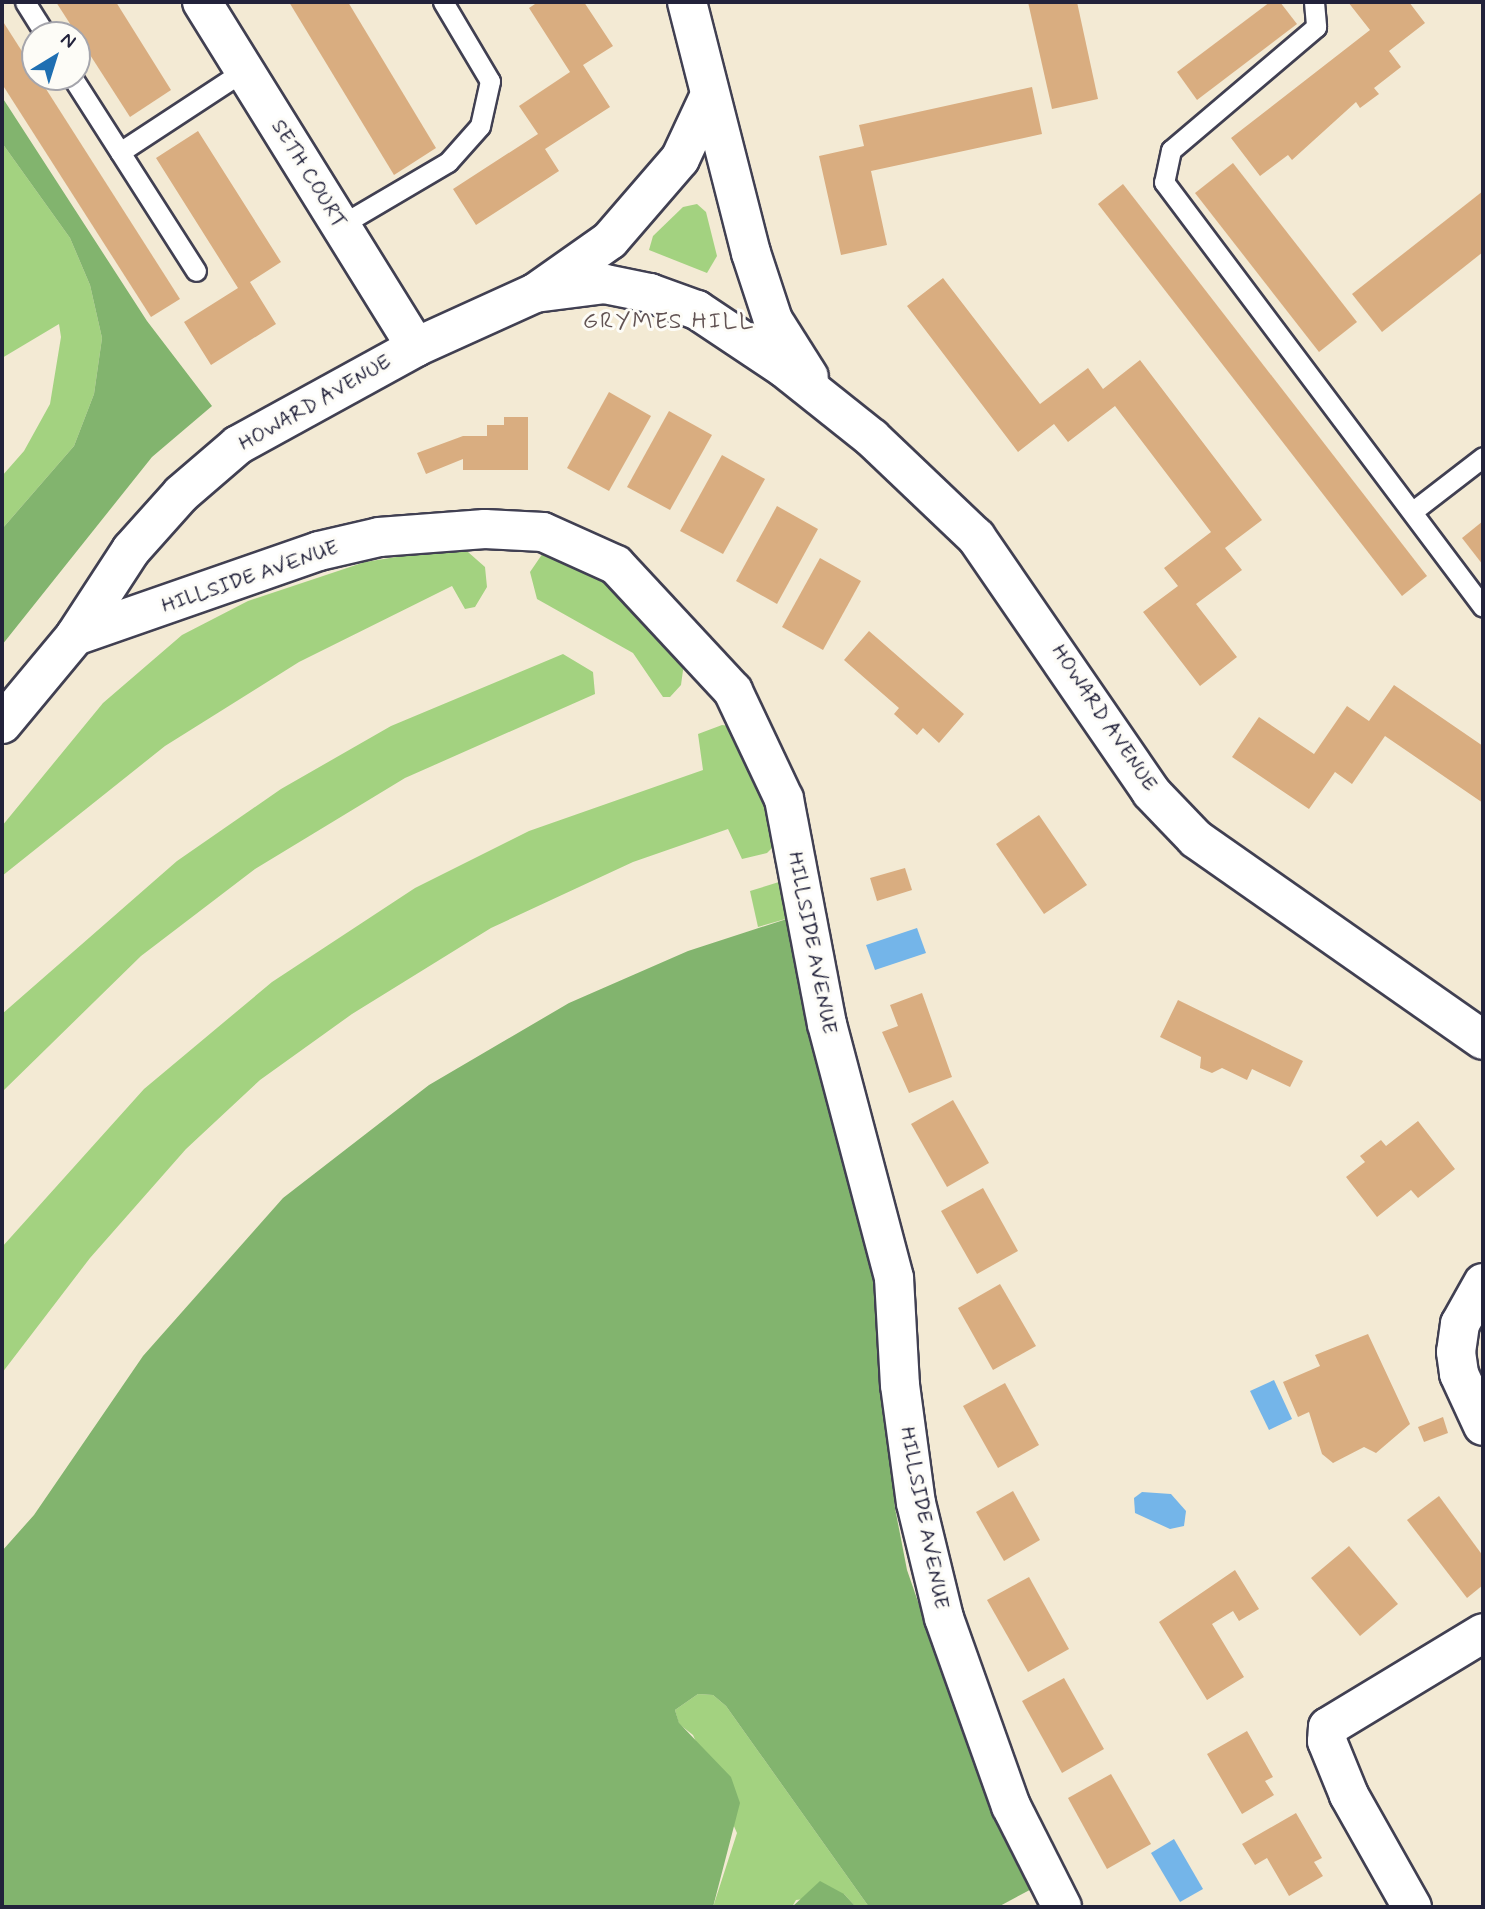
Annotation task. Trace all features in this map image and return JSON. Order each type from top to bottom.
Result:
[{"type":"street","name":"SETH COURT","points":[[202,2],[416,347]]},
{"type":"street","points":[[687,2],[709,97]]},
{"type":"street","name":"HOWARD AVENUE","points":[[2,724],[75,636],[131,550],[238,445],[416,347],[535,293],[610,240],[651,199],[709,97]]},
{"type":"street","name":"HOWARD AVENUE","points":[[709,97],[774,320],[830,404]]},
{"type":"street","name":"HOWARD AVENUE","points":[[535,293],[605,284],[697,310],[830,404],[976,537],[1151,792],[1196,839],[1483,1040]]},
{"type":"street","name":"HILLSIDE AVENUE","points":[[75,636],[331,548],[430,532],[532,531],[581,544],[616,565],[733,691],[784,799],[827,1024],[894,1278],[914,1490],[944,1618],[1011,1806],[1062,1907]]},
{"type":"street","points":[[1483,1283],[1460,1324],[1456,1352],[1466,1395],[1483,1426]]},
{"type":"street","points":[[1412,1907],[1349,1795],[1326,1741],[1328,1727],[1483,1633]]},
{"type":"lane","points":[[24,2],[37,21]]},
{"type":"lane","points":[[341,225],[448,162],[480,126],[490,81],[443,2]]},
{"type":"lane","points":[[1314,2],[1316,27],[1171,150],[1162,172],[1483,607]]},
{"type":"lane","points":[[120,152],[245,70]]},
{"type":"lane","points":[[81,91],[196,271]]},
{"type":"lane","points":[[1413,512],[1483,457]]},
{"type":"green space","points":[[2,97],[147,321],[212,406],[152,457],[2,645],[2,529],[74,446],[94,394],[102,338],[90,285],[70,238],[2,143]]},
{"type":"green space","points":[[2,143],[70,238],[90,285],[102,338],[94,394],[74,446],[2,529],[2,476],[24,451],[50,404],[61,337],[59,324],[2,358]]},
{"type":"green space","points":[[697,204],[706,212],[717,256],[707,273],[649,250],[653,236],[683,207]]},
{"type":"green space","points":[[452,548],[468,552],[485,567],[487,587],[475,607],[465,609],[452,586],[299,662],[165,746],[2,876],[2,826],[103,703],[182,635],[248,601],[365,562]]},
{"type":"green space","points":[[543,553],[599,571],[684,663],[681,685],[670,697],[663,697],[633,653],[537,599],[530,572]]},
{"type":"green space","points":[[563,654],[593,672],[595,694],[405,778],[255,869],[141,956],[2,1092],[2,1014],[177,861],[281,789],[391,726]]},
{"type":"green space","points":[[722,725],[730,726],[764,789],[775,845],[767,853],[742,859],[728,829],[633,862],[491,928],[352,1014],[260,1080],[186,1149],[90,1258],[2,1373],[2,1247],[144,1089],[272,982],[415,888],[529,831],[703,770],[698,734]]},
{"type":"green space","points":[[779,882],[796,916],[758,927],[750,891]]},
{"type":"green space","points":[[796,916],[870,1228],[895,1508],[907,1570],[960,1723],[1041,1884],[998,1907],[869,1907],[726,1706],[713,1695],[698,1694],[675,1710],[679,1723],[731,1777],[740,1803],[713,1907],[2,1907],[2,1551],[34,1515],[143,1356],[283,1198],[429,1085],[569,1003],[688,951]]},
{"type":"green space","points":[[698,1694],[713,1695],[726,1706],[869,1907],[856,1907],[844,1894],[796,1900],[792,1907],[713,1907],[737,1833],[693,1735],[679,1724],[675,1710]]},
{"type":"green space","points":[[820,1881],[844,1894],[856,1907],[792,1907]]},
{"type":"water","points":[[917,928],[926,953],[875,970],[866,945]]},
{"type":"water","points":[[1274,1380],[1292,1419],[1269,1430],[1250,1391]]},
{"type":"water","points":[[1142,1492],[1171,1494],[1186,1511],[1184,1526],[1170,1529],[1135,1513],[1134,1498]]},
{"type":"water","points":[[1174,1839],[1203,1889],[1180,1902],[1151,1853]]},
{"type":"building","points":[[56,2],[116,2],[171,90],[130,117],[91,56],[91,21],[68,21]]},
{"type":"building","points":[[289,2],[348,2],[436,148],[394,175]]},
{"type":"building","points":[[538,2],[584,2],[613,46],[583,65],[610,107],[545,149],[559,171],[476,225],[453,189],[538,134],[519,106],[570,72],[529,8]]},
{"type":"building","points":[[1028,2],[1077,2],[1098,99],[1052,109]]},
{"type":"building","points":[[1270,2],[1280,2],[1297,24],[1197,100],[1177,72]]},
{"type":"building","points":[[1348,2],[1409,2],[1425,23],[1389,51],[1401,67],[1374,88],[1379,94],[1360,108],[1356,102],[1292,160],[1288,155],[1260,176],[1231,138],[1370,30]]},
{"type":"building","points":[[2,20],[21,50],[21,91],[47,91],[180,299],[151,317],[2,84]]},
{"type":"building","points":[[1032,87],[1042,134],[871,171],[887,245],[841,255],[819,156],[864,146],[859,125]]},
{"type":"building","points":[[198,131],[281,262],[250,282],[276,324],[211,365],[184,322],[238,288],[156,158]]},
{"type":"building","points":[[1233,163],[1357,322],[1319,352],[1195,193]]},
{"type":"building","points":[[1123,184],[1427,576],[1402,596],[1098,204]]},
{"type":"building","points":[[1483,191],[1483,252],[1382,332],[1352,294]]},
{"type":"building","points":[[943,278],[1040,404],[1088,368],[1103,389],[1140,360],[1262,520],[1225,548],[1242,570],[1196,604],[1237,657],[1200,686],[1143,612],[1178,586],[1164,568],[1211,532],[1115,406],[1068,442],[1054,424],[1018,452],[907,306]]},
{"type":"building","points":[[609,392],[651,416],[609,491],[567,468]]},
{"type":"building","points":[[669,411],[712,435],[670,510],[627,487]]},
{"type":"building","points":[[504,417],[528,417],[528,470],[463,470],[463,459],[426,474],[417,453],[463,436],[487,436],[487,425],[504,425]]},
{"type":"building","points":[[722,455],[765,479],[723,554],[680,531]]},
{"type":"building","points":[[777,506],[818,529],[777,604],[736,581]]},
{"type":"building","points":[[1483,521],[1483,565],[1462,538]]},
{"type":"building","points":[[820,558],[861,581],[823,650],[782,627]]},
{"type":"building","points":[[869,631],[964,714],[939,743],[923,728],[917,735],[894,714],[899,708],[844,660]]},
{"type":"building","points":[[1394,685],[1483,746],[1483,803],[1385,736],[1352,784],[1335,772],[1309,809],[1232,757],[1259,717],[1314,754],[1347,706],[1369,721]]},
{"type":"building","points":[[1039,815],[1087,885],[1044,914],[996,844]]},
{"type":"building","points":[[905,868],[912,890],[877,901],[870,878]]},
{"type":"building","points":[[922,993],[952,1077],[909,1093],[882,1032],[898,1026],[890,1005]]},
{"type":"building","points":[[1178,1000],[1303,1061],[1290,1087],[1252,1069],[1247,1080],[1222,1068],[1212,1073],[1200,1068],[1201,1057],[1160,1037]]},
{"type":"building","points":[[953,1100],[989,1163],[947,1187],[911,1124]]},
{"type":"building","points":[[1418,1121],[1455,1169],[1418,1198],[1411,1190],[1377,1217],[1346,1177],[1365,1162],[1360,1156],[1381,1140],[1386,1146]]},
{"type":"building","points":[[983,1188],[1018,1251],[977,1274],[941,1211]]},
{"type":"building","points":[[1000,1284],[1036,1346],[993,1370],[958,1308]]},
{"type":"building","points":[[1368,1334],[1410,1424],[1376,1453],[1364,1447],[1333,1463],[1322,1454],[1309,1412],[1298,1417],[1283,1382],[1320,1366],[1315,1355]]},
{"type":"building","points":[[1005,1383],[1039,1445],[998,1468],[963,1406]]},
{"type":"building","points":[[1443,1417],[1448,1433],[1424,1442],[1418,1427]]},
{"type":"building","points":[[1013,1491],[1040,1540],[1004,1561],[976,1512]]},
{"type":"building","points":[[1439,1496],[1483,1556],[1483,1585],[1467,1598],[1407,1520]]},
{"type":"building","points":[[1349,1546],[1398,1604],[1360,1636],[1311,1578]]},
{"type":"building","points":[[1235,1570],[1259,1609],[1239,1621],[1233,1611],[1212,1624],[1244,1677],[1207,1700],[1159,1622]]},
{"type":"building","points":[[1029,1577],[1069,1649],[1028,1672],[987,1600]]},
{"type":"building","points":[[1064,1678],[1104,1749],[1062,1773],[1022,1701]]},
{"type":"building","points":[[1247,1731],[1273,1777],[1265,1781],[1274,1795],[1242,1814],[1207,1754]]},
{"type":"building","points":[[1111,1774],[1151,1844],[1107,1869],[1068,1798]]},
{"type":"building","points":[[1296,1813],[1322,1858],[1314,1862],[1323,1876],[1289,1896],[1267,1858],[1255,1865],[1242,1844]]},
{"type":"district","name":"GRYMES HILL","points":[[669,322]]}]
